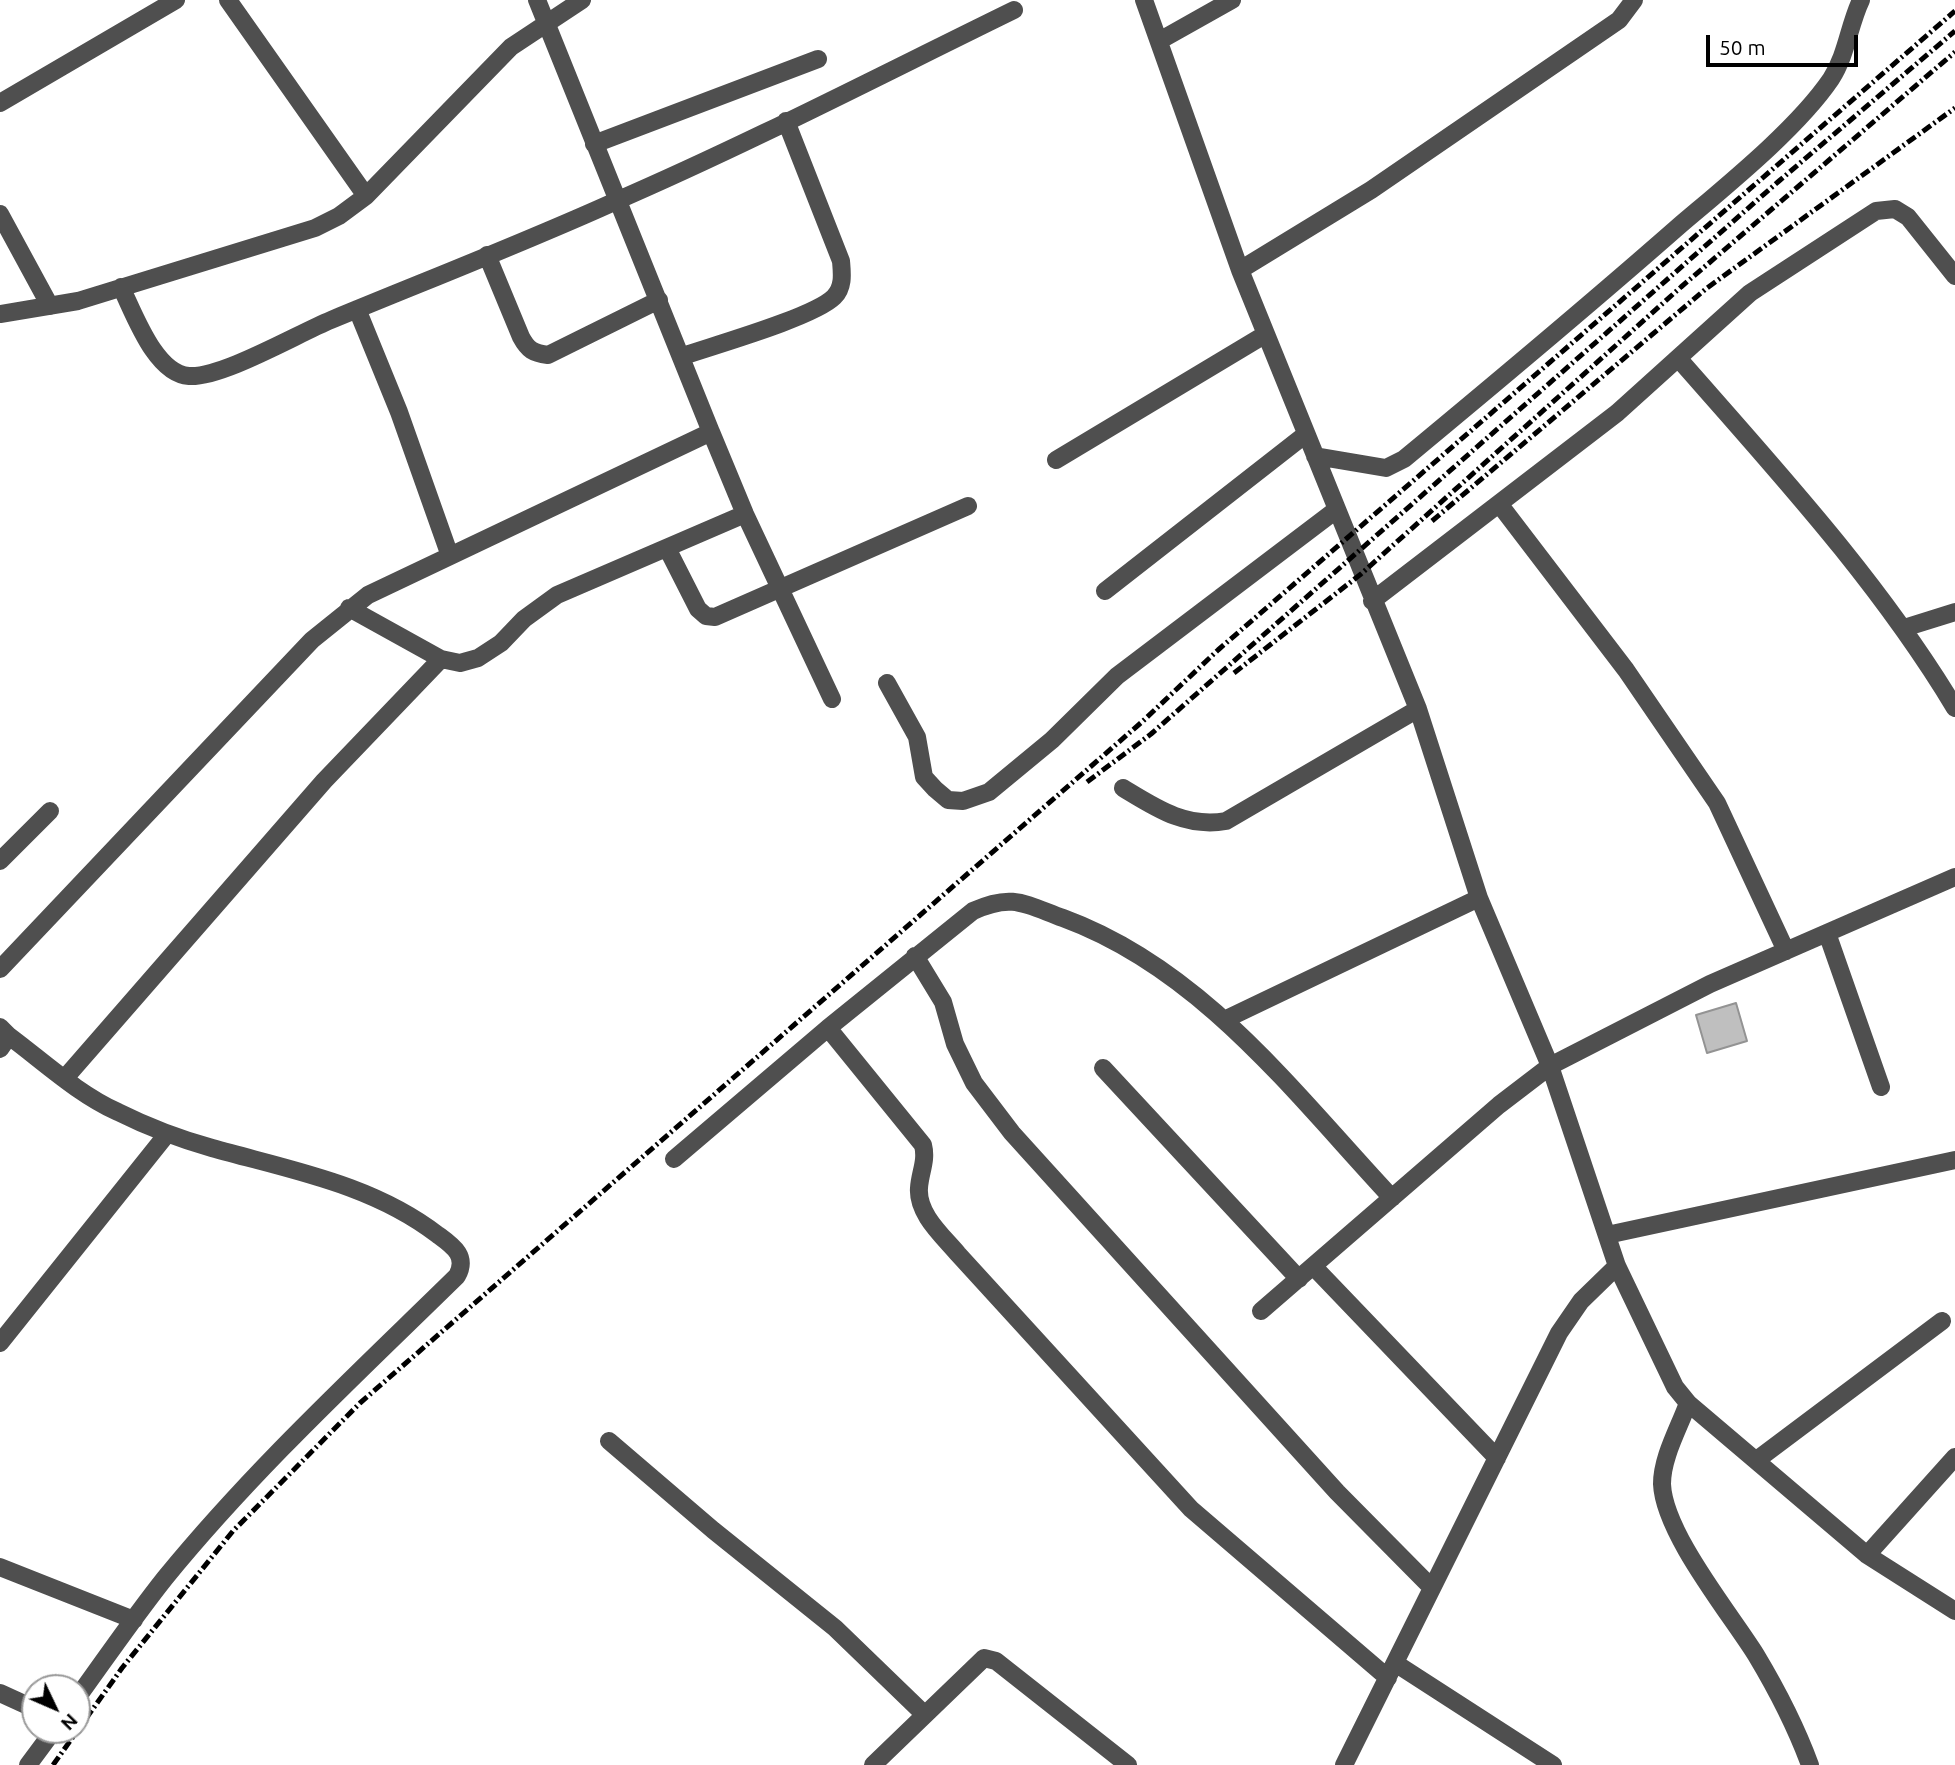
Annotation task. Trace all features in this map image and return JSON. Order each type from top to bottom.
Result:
[{"type":"street","points":[[0,103],[176,0]]},
{"type":"street","points":[[228,0],[366,196]]},
{"type":"street","points":[[537,0],[616,202],[683,356],[745,514],[832,699]]},
{"type":"street","points":[[0,314],[50,306],[121,288],[315,228],[339,216],[366,196],[511,47],[546,20],[582,0]]},
{"type":"street","points":[[1144,0],[1240,270],[1418,709],[1479,898],[1550,1066],[1617,1266],[1675,1387],[1688,1403],[1758,1459],[1867,1555],[1955,1611]]},
{"type":"street","points":[[1159,41],[1232,0]]},
{"type":"street","points":[[1240,270],[1371,190],[1619,20],[1634,0]]},
{"type":"street","points":[[1315,456],[1386,468],[1404,458],[1721,190],[1803,113],[1831,78],[1848,44],[1862,2]]},
{"type":"street","points":[[121,288],[147,340],[163,363],[178,374],[190,377],[230,366],[357,309],[616,202],[1014,10]]},
{"type":"street","points":[[594,144],[818,59]]},
{"type":"street","points":[[683,356],[808,312],[835,296],[843,279],[841,261],[786,121]]},
{"type":"street","points":[[1372,601],[1617,413],[1750,293],[1876,211],[1895,209],[1908,217],[1955,275]]},
{"type":"street","points":[[0,214],[50,306]]},
{"type":"street","points":[[487,255],[521,337],[527,349],[535,353],[548,355],[659,300]]},
{"type":"street","points":[[357,309],[399,412],[450,556]]},
{"type":"street","points":[[1056,460],[1266,334]]},
{"type":"street","points":[[1678,358],[1784,479],[1904,628],[1955,708]]},
{"type":"street","points":[[0,969],[312,640],[349,608],[368,595],[711,432]]},
{"type":"street","points":[[1105,592],[1306,434]]},
{"type":"street","points":[[1500,505],[1626,670],[1717,803],[1786,951]]},
{"type":"street","points":[[667,548],[698,609],[706,616],[715,617],[968,506]]},
{"type":"street","points":[[887,683],[917,737],[925,777],[935,789],[948,800],[963,801],[989,793],[1052,740],[1117,676],[1336,510]]},
{"type":"street","points":[[349,608],[441,659],[460,663],[478,658],[557,595],[745,514]]},
{"type":"street","points":[[1904,628],[1955,612]]},
{"type":"street","points":[[65,1078],[324,781],[441,659]]},
{"type":"street","points":[[1123,788],[1179,818],[1210,823],[1226,821],[1418,709]]},
{"type":"street","points":[[0,861],[50,811]]},
{"type":"street","points":[[1261,1311],[1499,1105],[1550,1066],[1710,984],[1955,877]]},
{"type":"street","points":[[1224,1020],[1479,898]]},
{"type":"street","points":[[674,1159],[828,1028],[972,911],[995,901],[1016,901],[1090,928],[1140,954],[1184,984],[1224,1020],[1392,1198]]},
{"type":"street","points":[[1827,933],[1881,1087]]},
{"type":"street","points":[[915,956],[943,1002],[955,1044],[974,1083],[1012,1133],[1337,1492],[1432,1588]]},
{"type":"street","points":[[828,1028],[923,1144],[926,1159],[919,1185],[919,1200],[926,1216],[1191,1509],[1391,1670],[1488,1720],[1552,1765]]},
{"type":"street","points":[[3,1037],[115,1111],[167,1133],[275,1163],[386,1200],[450,1244],[460,1255],[463,1267],[457,1276],[281,1448],[173,1569],[91,1679]]},
{"type":"street","points":[[1103,1068],[1299,1279]]},
{"type":"street","points":[[0,1343],[167,1133]]},
{"type":"street","points":[[1607,1236],[1955,1160]]},
{"type":"street","points":[[1313,1266],[1497,1458]]},
{"type":"street","points":[[1344,1765],[1559,1333],[1581,1301],[1617,1266]]},
{"type":"street","points":[[1758,1459],[1942,1321]]},
{"type":"street","points":[[1688,1403],[1665,1463],[1662,1484],[1675,1530],[1770,1681],[1790,1717],[1810,1765]]},
{"type":"street","points":[[609,1441],[713,1530],[835,1628],[924,1714]]},
{"type":"street","points":[[1867,1555],[1955,1457]]},
{"type":"street","points":[[0,1567],[134,1620]]},
{"type":"street","points":[[873,1765],[984,1658],[996,1661],[1128,1765]]},
{"type":"street","points":[[0,1693],[21,1703]]},
{"type":"street","points":[[28,1765],[44,1744]]},
{"type":"building","points":[[1736,1003],[1747,1041],[1707,1053],[1696,1015]]},
{"type":"railway","points":[[53,1765],[122,1668],[233,1531],[360,1403],[1143,721],[1218,650],[1955,11]]},
{"type":"railway","points":[[1087,782],[1151,734],[1779,181],[1955,31]]},
{"type":"railway","points":[[1234,673],[1361,574],[1681,287],[1955,52]]},
{"type":"railway","points":[[1432,521],[1707,288],[1955,108]]}]
